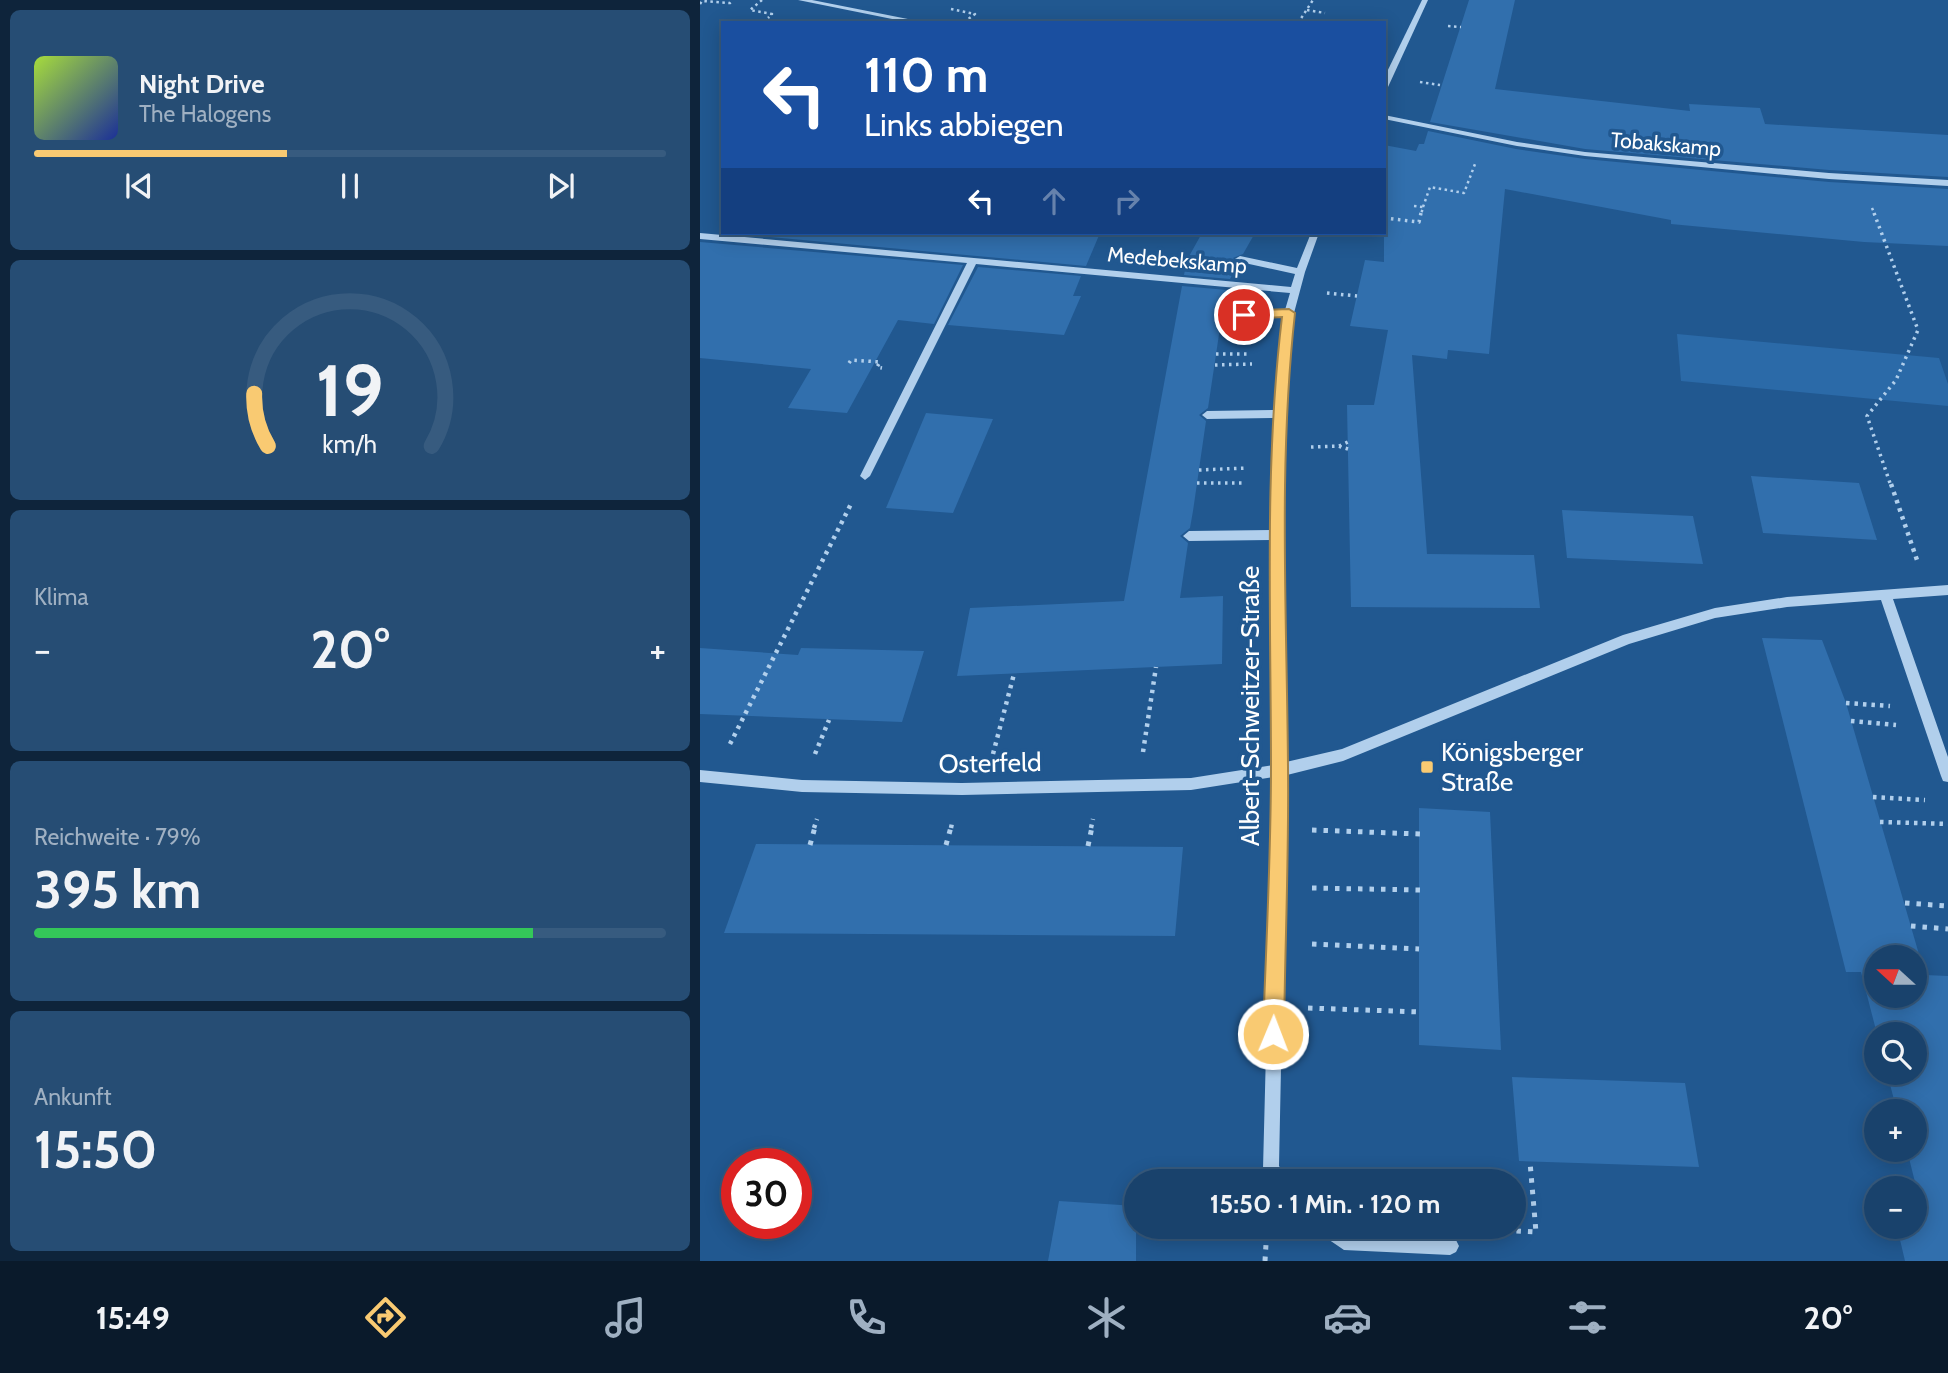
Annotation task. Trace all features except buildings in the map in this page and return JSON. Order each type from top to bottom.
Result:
[{"type":"street","points":[[801,0],[914,21]]},
{"type":"street","points":[[1386,83],[1425,0]]},
{"type":"street","name":"Tobakskamp","points":[[1386,117],[1584,154],[1948,183]]},
{"type":"street","name":"Albert-Schweitzer-Straße","points":[[1271,1169],[1280,770],[1276,535],[1282,364],[1294,290],[1314,235]]},
{"type":"street","name":"Medebekskamp","points":[[700,236],[1294,290]]},
{"type":"street","points":[[1240,260],[1300,272]]},
{"type":"street","points":[[865,476],[973,261]]},
{"type":"street","points":[[1222,316],[1289,313]]},
{"type":"street","points":[[1207,415],[1280,414]]},
{"type":"street","points":[[1189,536],[1276,535]]},
{"type":"street","points":[[1280,770],[1343,755],[1627,639],[1715,613],[1787,603],[1948,590]]},
{"type":"street","points":[[1885,594],[1948,776]]},
{"type":"street","name":"Osterfeld","points":[[707,777],[802,786],[984,789],[1191,784],[1280,770]]},
{"type":"street","points":[[1341,1239],[1450,1246]]},
{"type":"path","points":[[700,4],[702,1],[730,3],[733,0]]},
{"type":"path","points":[[762,0],[750,10],[772,14],[768,18]]},
{"type":"path","points":[[957,0],[946,7],[975,13],[965,21]]},
{"type":"path","points":[[1299,21],[1313,0]]},
{"type":"path","points":[[1307,10],[1325,13]]},
{"type":"path","points":[[1430,187],[1464,193],[1485,137]]},
{"type":"path","points":[[1861,178],[1918,330],[1896,380],[1867,416],[1928,592]]},
{"type":"path","points":[[1386,218],[1419,222],[1432,181]]},
{"type":"path","points":[[1420,191],[1428,193]]},
{"type":"path","points":[[1414,206],[1423,207]]},
{"type":"path","points":[[1338,446],[1348,442]]},
{"type":"path","points":[[1199,470],[1278,467]]},
{"type":"path","points":[[707,777],[865,476]]},
{"type":"path","points":[[1197,483],[1277,482]]},
{"type":"path","points":[[1138,785],[1156,667]]},
{"type":"path","points":[[984,789],[1014,674]]},
{"type":"path","points":[[1873,797],[1936,800]]},
{"type":"path","points":[[1880,822],[1948,824]]},
{"type":"path","points":[[1279,828],[1420,834]]},
{"type":"path","points":[[1277,888],[1420,890]]},
{"type":"path","points":[[1905,903],[1948,906]]},
{"type":"path","points":[[1911,926],[1948,929]]},
{"type":"path","points":[[1276,942],[1419,949]]},
{"type":"path","points":[[1274,1007],[1419,1012]]},
{"type":"path","points":[[1450,1246],[1468,1228],[1536,1232],[1530,1162]]},
{"type":"path","points":[[1265,1261],[1266,1239]]},
{"type":"shaded area","points":[[1677,334],[1939,358],[1948,384],[1948,406],[1681,381]]},
{"type":"place","name":"Königsberger Straße","points":[[1427,767]]},
{"type":"route","points":[[1244,315],[1289,313],[1280,387],[1276,535],[1280,770],[1273,1034]]}]
